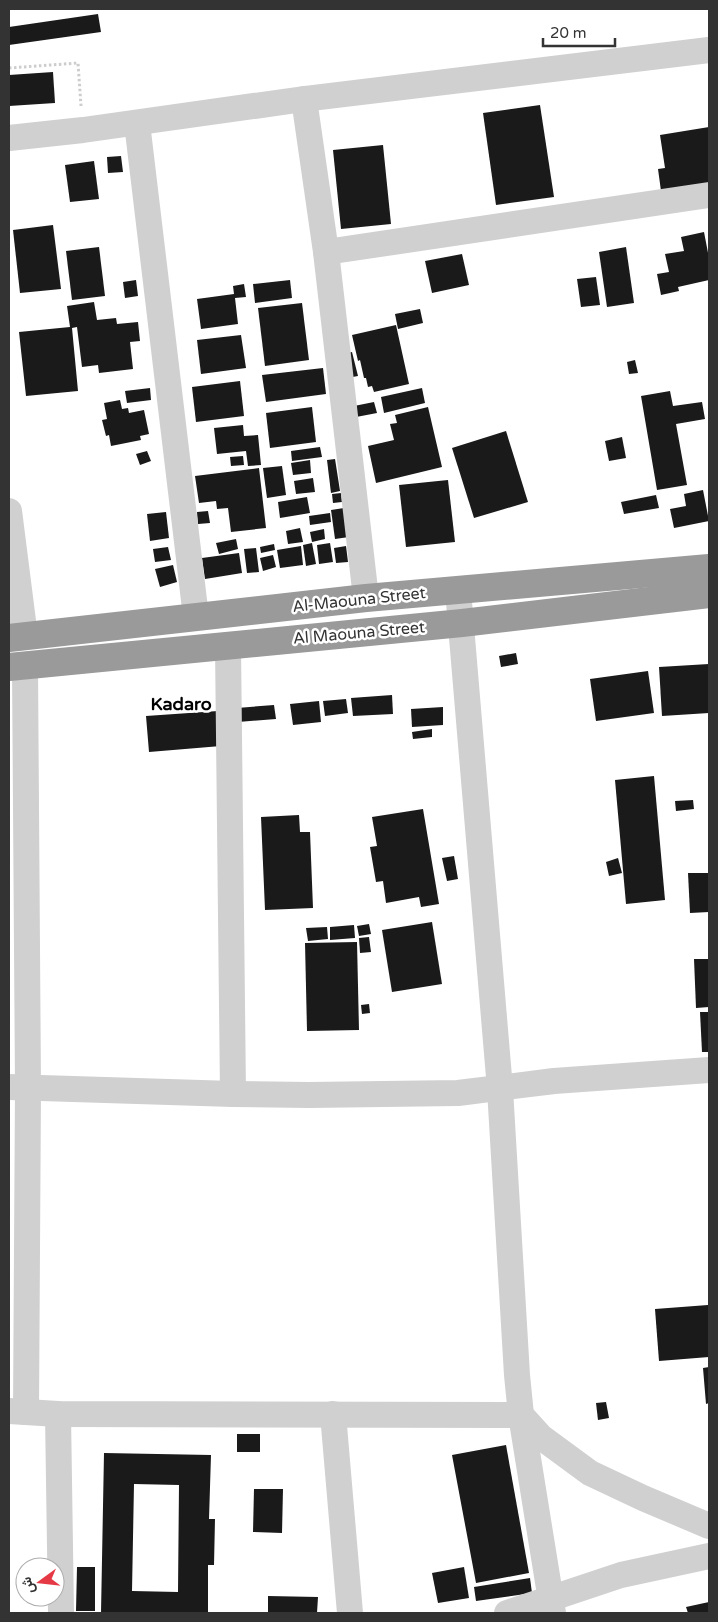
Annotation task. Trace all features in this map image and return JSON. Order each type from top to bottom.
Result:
[{"type":"highway","name":"Al-Maouna Street","points":[[17,637],[366,598],[709,568]]},
{"type":"highway","name":"Al Maouna Street","points":[[17,666],[462,623],[709,594]]},
{"type":"street","points":[[9,138],[137,123],[304,99],[709,50]]},
{"type":"street","points":[[304,99],[326,252],[366,598]]},
{"type":"street","points":[[137,123],[196,617]]},
{"type":"street","points":[[326,252],[709,195]]},
{"type":"street","points":[[9,512],[17,637]]},
{"type":"street","points":[[458,590],[500,1089],[517,1375],[521,1415],[552,1606]]},
{"type":"street","points":[[228,646],[233,1094]]},
{"type":"street","points":[[17,666],[17,1412],[58,1414],[521,1415],[541,1437],[590,1473],[709,1526]]},
{"type":"street","points":[[18,1088],[233,1094],[433,1093],[500,1089],[554,1082],[709,1070]]},
{"type":"street","points":[[58,1414],[61,1613]]},
{"type":"street","points":[[333,1414],[350,1613]]},
{"type":"street","points":[[507,1613],[552,1606],[621,1575],[709,1556]]},
{"type":"path","points":[[9,68],[78,63],[83,130]]},
{"type":"building","points":[[98,14],[101,32],[9,45],[9,27]]},
{"type":"building","points":[[53,72],[55,103],[9,106],[9,75]]},
{"type":"building","points":[[540,105],[554,197],[496,205],[483,113]]},
{"type":"building","points":[[709,127],[709,189],[661,191],[658,169],[665,168],[660,135]]},
{"type":"building","points":[[383,145],[391,224],[341,229],[333,150]]},
{"type":"building","points":[[121,156],[123,172],[108,173],[107,157]]},
{"type":"building","points":[[94,161],[99,199],[70,202],[65,165]]},
{"type":"building","points":[[53,225],[61,289],[20,293],[13,230]]},
{"type":"building","points":[[704,232],[709,258],[709,280],[678,287],[679,291],[661,295],[657,274],[669,272],[665,254],[684,251],[681,237]]},
{"type":"building","points":[[99,247],[105,296],[72,300],[66,251]]},
{"type":"building","points":[[626,247],[634,303],[607,307],[599,252]]},
{"type":"building","points":[[462,254],[469,285],[432,293],[425,261]]},
{"type":"building","points":[[596,277],[600,305],[581,307],[577,279]]},
{"type":"building","points":[[136,280],[138,296],[125,298],[123,282]]},
{"type":"building","points":[[290,280],[292,298],[255,303],[253,284]]},
{"type":"building","points":[[244,284],[246,297],[235,298],[238,324],[201,329],[197,299],[234,294],[233,286]]},
{"type":"building","points":[[94,302],[97,320],[116,318],[117,324],[138,322],[140,341],[130,342],[133,369],[99,373],[98,365],[82,367],[77,327],[72,328],[78,391],[26,396],[19,332],[70,327],[67,306]]},
{"type":"building","points":[[302,303],[309,360],[265,366],[258,308]]},
{"type":"building","points":[[420,309],[423,323],[398,329],[395,314]]},
{"type":"building","points":[[396,325],[409,384],[374,392],[372,386],[368,387],[366,378],[364,378],[352,335]]},
{"type":"building","points":[[241,335],[246,368],[201,374],[197,340]]},
{"type":"building","points":[[352,352],[358,376],[347,378],[342,354]]},
{"type":"building","points":[[635,360],[638,373],[629,374],[627,362]]},
{"type":"building","points":[[323,368],[326,394],[266,402],[262,375]]},
{"type":"building","points":[[240,381],[244,416],[196,422],[192,387]]},
{"type":"building","points":[[150,388],[151,400],[127,403],[125,391]]},
{"type":"building","points":[[422,388],[425,403],[384,413],[381,397]]},
{"type":"building","points":[[670,391],[673,406],[702,402],[705,419],[676,424],[687,485],[657,490],[641,396]]},
{"type":"building","points":[[120,400],[122,409],[128,408],[129,413],[144,410],[149,434],[140,436],[141,440],[111,446],[109,435],[106,436],[102,420],[107,419],[104,403]]},
{"type":"building","points":[[374,402],[377,413],[351,418],[349,407]]},
{"type":"building","points":[[312,407],[316,442],[270,448],[266,413]]},
{"type":"building","points":[[428,407],[442,467],[376,483],[368,446],[394,440],[390,424],[397,423],[395,415]]},
{"type":"building","points":[[243,425],[244,436],[258,435],[261,465],[248,466],[246,451],[217,454],[214,428]]},
{"type":"building","points":[[506,431],[528,502],[474,518],[452,448]]},
{"type":"building","points":[[622,437],[626,458],[609,461],[605,441]]},
{"type":"building","points":[[320,447],[322,457],[292,461],[291,451]]},
{"type":"building","points":[[147,451],[151,461],[140,465],[136,454]]},
{"type":"building","points":[[243,456],[244,465],[231,466],[230,457]]},
{"type":"building","points":[[335,459],[340,491],[331,493],[327,460]]},
{"type":"building","points":[[310,460],[311,473],[293,475],[291,463]]},
{"type":"building","points":[[282,466],[286,495],[267,498],[263,468]]},
{"type":"building","points":[[259,468],[266,528],[231,532],[228,508],[217,509],[216,501],[199,503],[195,476]]},
{"type":"building","points":[[313,478],[315,492],[296,494],[294,481]]},
{"type":"building","points":[[448,480],[455,542],[406,547],[399,485]]},
{"type":"building","points":[[703,490],[709,521],[674,528],[670,509],[686,506],[684,494]]},
{"type":"building","points":[[341,493],[342,502],[333,503],[332,494]]},
{"type":"building","points":[[656,495],[659,508],[624,514],[621,502]]},
{"type":"building","points":[[307,497],[310,513],[280,518],[278,502]]},
{"type":"building","points":[[344,508],[349,537],[335,539],[331,510]]},
{"type":"building","points":[[208,511],[210,523],[198,524],[197,512]]},
{"type":"building","points":[[166,512],[169,538],[150,541],[147,514]]},
{"type":"building","points":[[330,513],[331,522],[310,525],[309,516]]},
{"type":"building","points":[[300,528],[303,542],[288,544],[286,531]]},
{"type":"building","points":[[324,529],[325,539],[312,542],[310,532]]},
{"type":"building","points":[[236,539],[238,549],[219,554],[216,543]]},
{"type":"building","points":[[312,543],[316,564],[306,566],[303,545]]},
{"type":"building","points":[[330,543],[333,562],[319,564],[317,545]]},
{"type":"building","points":[[274,544],[275,550],[261,553],[260,547]]},
{"type":"building","points":[[301,546],[303,565],[280,568],[277,550]]},
{"type":"building","points":[[346,546],[348,562],[336,563],[334,548]]},
{"type":"building","points":[[168,547],[171,560],[155,562],[153,549]]},
{"type":"building","points":[[256,548],[259,572],[247,573],[244,549]]},
{"type":"building","points":[[239,553],[242,573],[205,579],[202,558]]},
{"type":"building","points":[[273,555],[276,567],[263,571],[260,558]]},
{"type":"building","points":[[173,565],[177,582],[160,587],[155,569]]},
{"type":"building","points":[[516,653],[518,664],[501,667],[499,656]]},
{"type":"building","points":[[709,664],[709,713],[662,716],[659,667]]},
{"type":"building","points":[[648,671],[654,713],[596,721],[590,679]]},
{"type":"building","points":[[392,695],[393,714],[353,716],[351,698]]},
{"type":"building","points":[[346,699],[348,713],[325,716],[323,701]]},
{"type":"building","points":[[319,701],[321,722],[293,725],[290,704]]},
{"type":"building","points":[[274,705],[276,719],[238,722],[237,708]]},
{"type":"building","points":[[443,707],[443,725],[412,727],[411,709]]},
{"type":"building","points":[[218,711],[221,746],[149,752],[146,716]]},
{"type":"building","points":[[432,729],[432,737],[413,739],[412,732]]},
{"type":"building","points":[[654,776],[665,900],[626,904],[615,780]]},
{"type":"building","points":[[693,800],[694,809],[676,811],[675,801]]},
{"type":"building","points":[[423,809],[439,904],[421,907],[419,897],[386,903],[383,881],[376,882],[370,847],[377,846],[372,817]]},
{"type":"building","points":[[299,815],[300,832],[310,832],[313,908],[265,910],[261,817]]},
{"type":"building","points":[[454,856],[458,879],[447,881],[442,858]]},
{"type":"building","points":[[618,858],[622,873],[609,876],[606,862]]},
{"type":"building","points":[[688,873],[709,873],[709,912],[690,913]]},
{"type":"building","points":[[432,922],[442,984],[392,992],[382,930]]},
{"type":"building","points":[[369,924],[371,934],[359,936],[357,926]]},
{"type":"building","points":[[354,925],[355,938],[330,940],[330,927]]},
{"type":"building","points":[[327,927],[328,939],[308,941],[306,928]]},
{"type":"building","points":[[369,937],[371,952],[360,953],[359,938]]},
{"type":"building","points":[[357,942],[359,1030],[307,1031],[305,943]]},
{"type":"building","points":[[694,959],[709,959],[709,1007],[696,1008]]},
{"type":"building","points":[[369,1004],[370,1013],[362,1014],[361,1005]]},
{"type":"building","points":[[700,1012],[709,1012],[709,1052],[702,1052]]},
{"type":"building","points":[[708,1305],[709,1357],[659,1361],[655,1309]]},
{"type":"building","points":[[709,1367],[709,1403],[706,1404],[703,1368]]},
{"type":"building","points":[[606,1402],[609,1418],[598,1420],[596,1403]]},
{"type":"building","points":[[237,1434],[260,1434],[260,1452],[237,1452]]},
{"type":"building","points":[[506,1445],[529,1573],[476,1583],[452,1455]]},
{"type":"building","points":[[104,1453],[211,1455],[209,1519],[215,1519],[214,1565],[208,1565],[208,1613],[101,1613]],"holes":[[[134,1484],[179,1485],[178,1592],[132,1591]]]},
{"type":"building","points":[[254,1489],[283,1489],[282,1533],[253,1532]]},
{"type":"building","points":[[77,1567],[95,1567],[95,1611],[76,1611]]},
{"type":"building","points":[[464,1567],[469,1598],[438,1603],[432,1573]]},
{"type":"building","points":[[530,1578],[532,1593],[476,1601],[474,1587]]},
{"type":"building","points":[[268,1596],[318,1597],[317,1613],[268,1613]]},
{"type":"building","points":[[709,1602],[709,1613],[688,1613],[686,1607]]},
{"type":"district","name":"Kadaro","points":[[181,704]]}]
